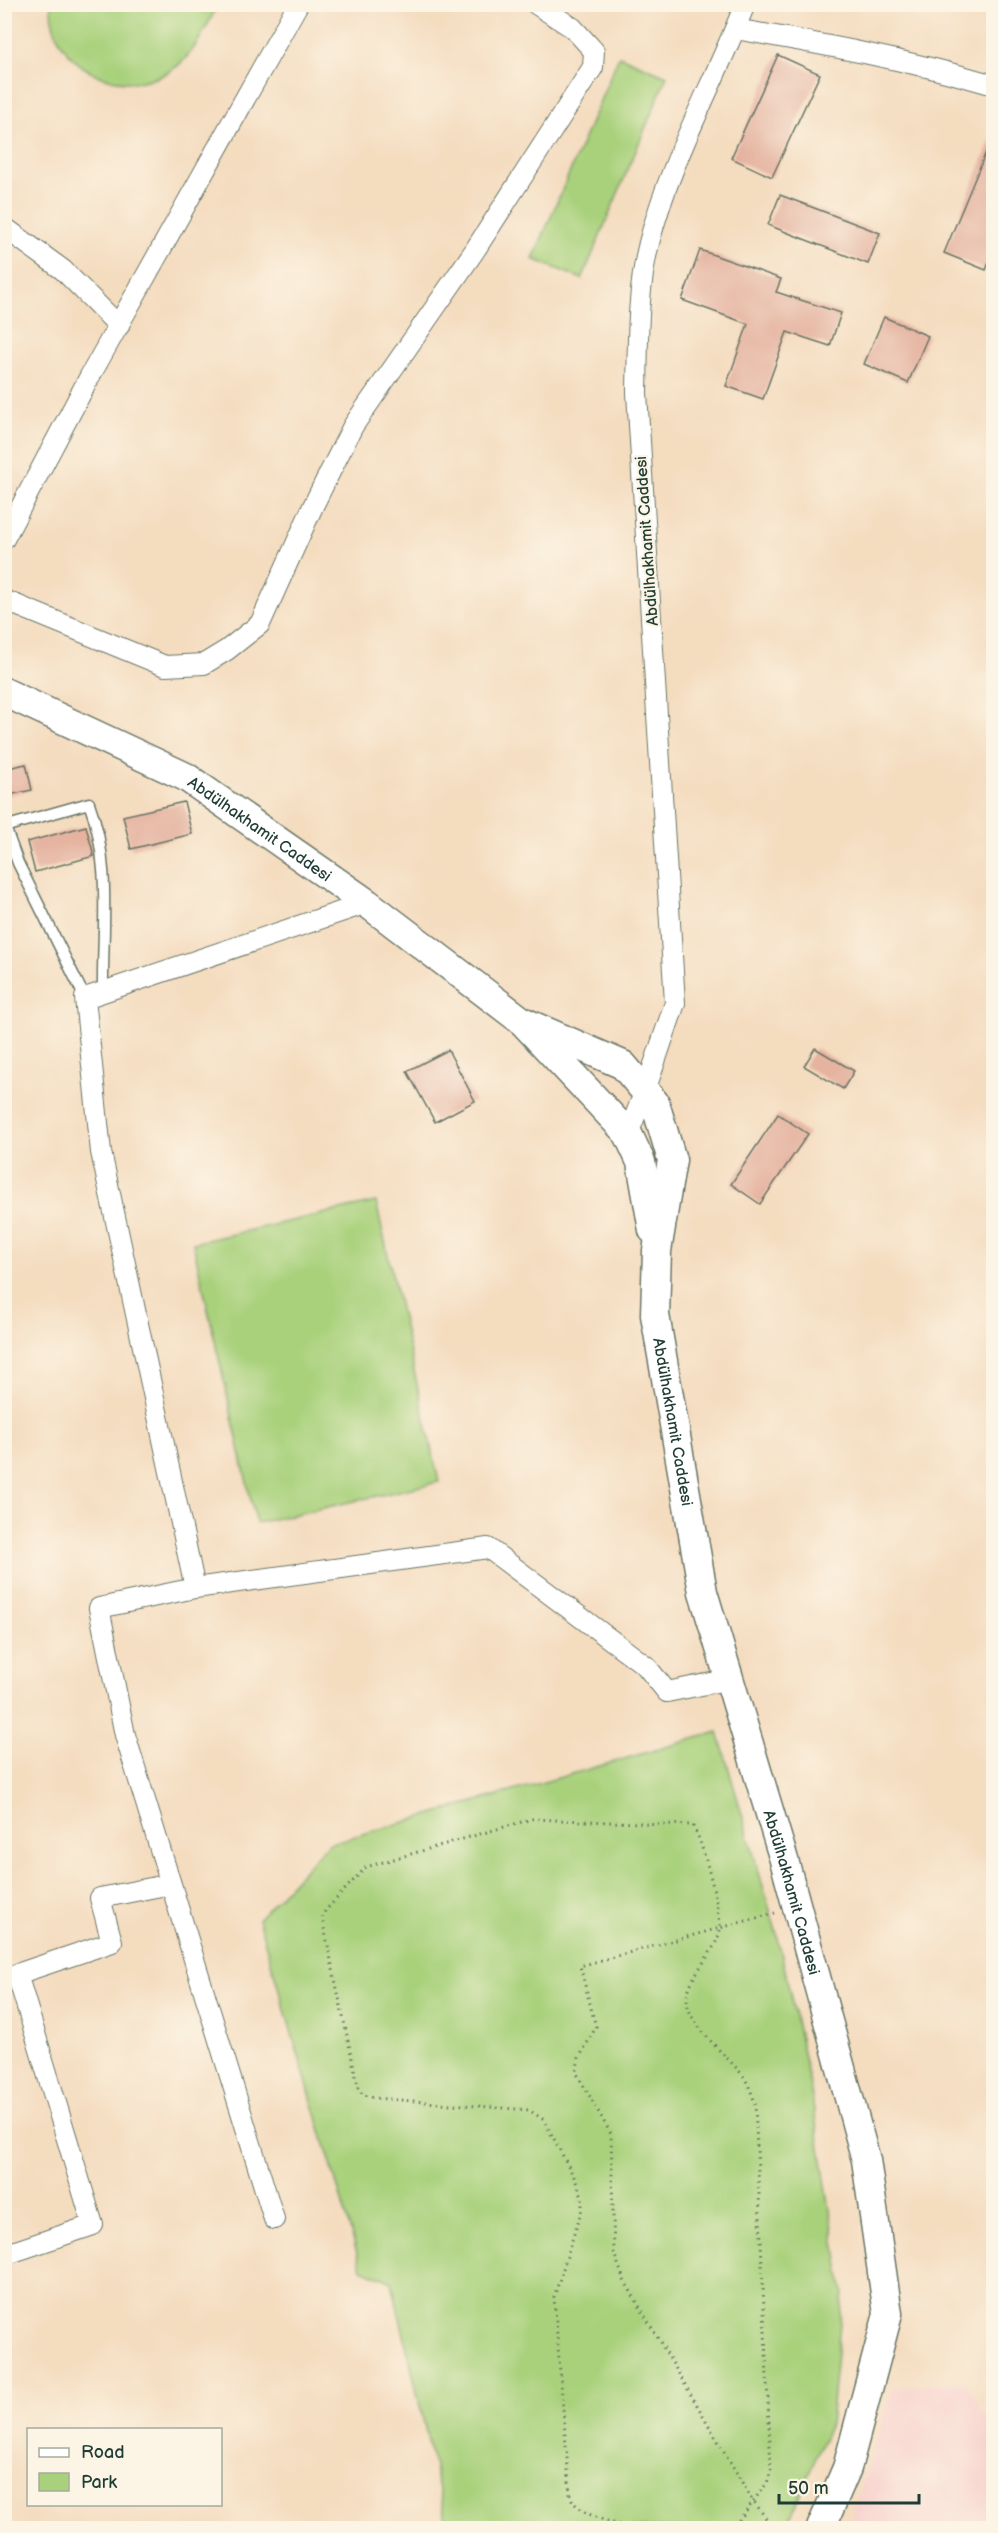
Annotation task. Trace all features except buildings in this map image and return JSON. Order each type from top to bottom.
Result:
[{"type":"main road","name":"Abdülhakhamit Caddesi","points":[[4,692],[186,777],[367,903],[522,1021],[628,1134],[641,1162],[657,1251]]},
{"type":"main road","name":"Abdülhakhamit Caddesi","points":[[522,1021],[623,1065],[655,1103],[672,1160],[657,1251],[655,1315],[704,1592],[784,1860],[866,2160],[888,2314],[847,2468],[821,2529]]},
{"type":"street","points":[[4,539],[298,4]]},
{"type":"street","name":"Abdülhakhamit Caddesi","points":[[628,1134],[675,1002],[637,393],[639,302],[649,243],[665,191],[745,4]]},
{"type":"street","points":[[4,600],[165,666],[204,664],[227,650],[260,624],[314,504],[353,426],[475,250],[593,67],[594,51],[573,28],[547,7]]},
{"type":"street","points":[[735,29],[822,44],[944,70],[993,85]]},
{"type":"street","points":[[4,227],[63,270],[119,326]]},
{"type":"street","points":[[195,1588],[101,1152],[94,995],[367,903]]},
{"type":"street","points":[[641,1162],[672,1160]]},
{"type":"street","points":[[274,2219],[125,1735],[99,1608],[195,1588],[488,1548],[646,1666],[667,1692],[730,1679]]},
{"type":"street","points":[[4,2255],[93,2225],[17,1974],[112,1942],[100,1898],[171,1884]]},
{"type":"lane","points":[[89,803],[99,832],[103,861],[94,995],[18,863],[5,827],[89,803]]},
{"type":"path","points":[[631,2529],[582,2510],[572,2502],[570,2495],[554,2297],[582,2209],[581,2192],[574,2177],[544,2120],[529,2110],[374,2098],[362,2094],[358,2087],[322,1918],[325,1911],[366,1867],[536,1818],[692,1825],[703,1853],[720,1926],[717,1938],[689,1987],[687,2002],[694,2019],[744,2078],[755,2103],[771,2470],[767,2483],[733,2529]]},
{"type":"path","points":[[773,2529],[634,2299],[618,2266],[613,2238],[611,2134],[576,2072],[579,2058],[596,2027],[580,1966],[777,1912]]},
{"type":"shaded area","points":[[966,2382],[993,2429],[993,2528],[848,2528],[893,2388]]},
{"type":"green space","points":[[51,4],[218,5],[192,50],[178,65],[150,79],[130,82],[110,79],[91,72],[75,60],[62,45],[53,26]]},
{"type":"green space","points":[[619,56],[667,76],[582,279],[533,259]]},
{"type":"green space","points":[[376,1202],[439,1482],[256,1523],[193,1243]]},
{"type":"green space","points":[[718,1732],[778,1938],[810,2085],[843,2292],[830,2424],[786,2528],[596,2528],[579,2521],[447,2525],[392,2282],[362,2269],[258,1919],[328,1844]]}]
